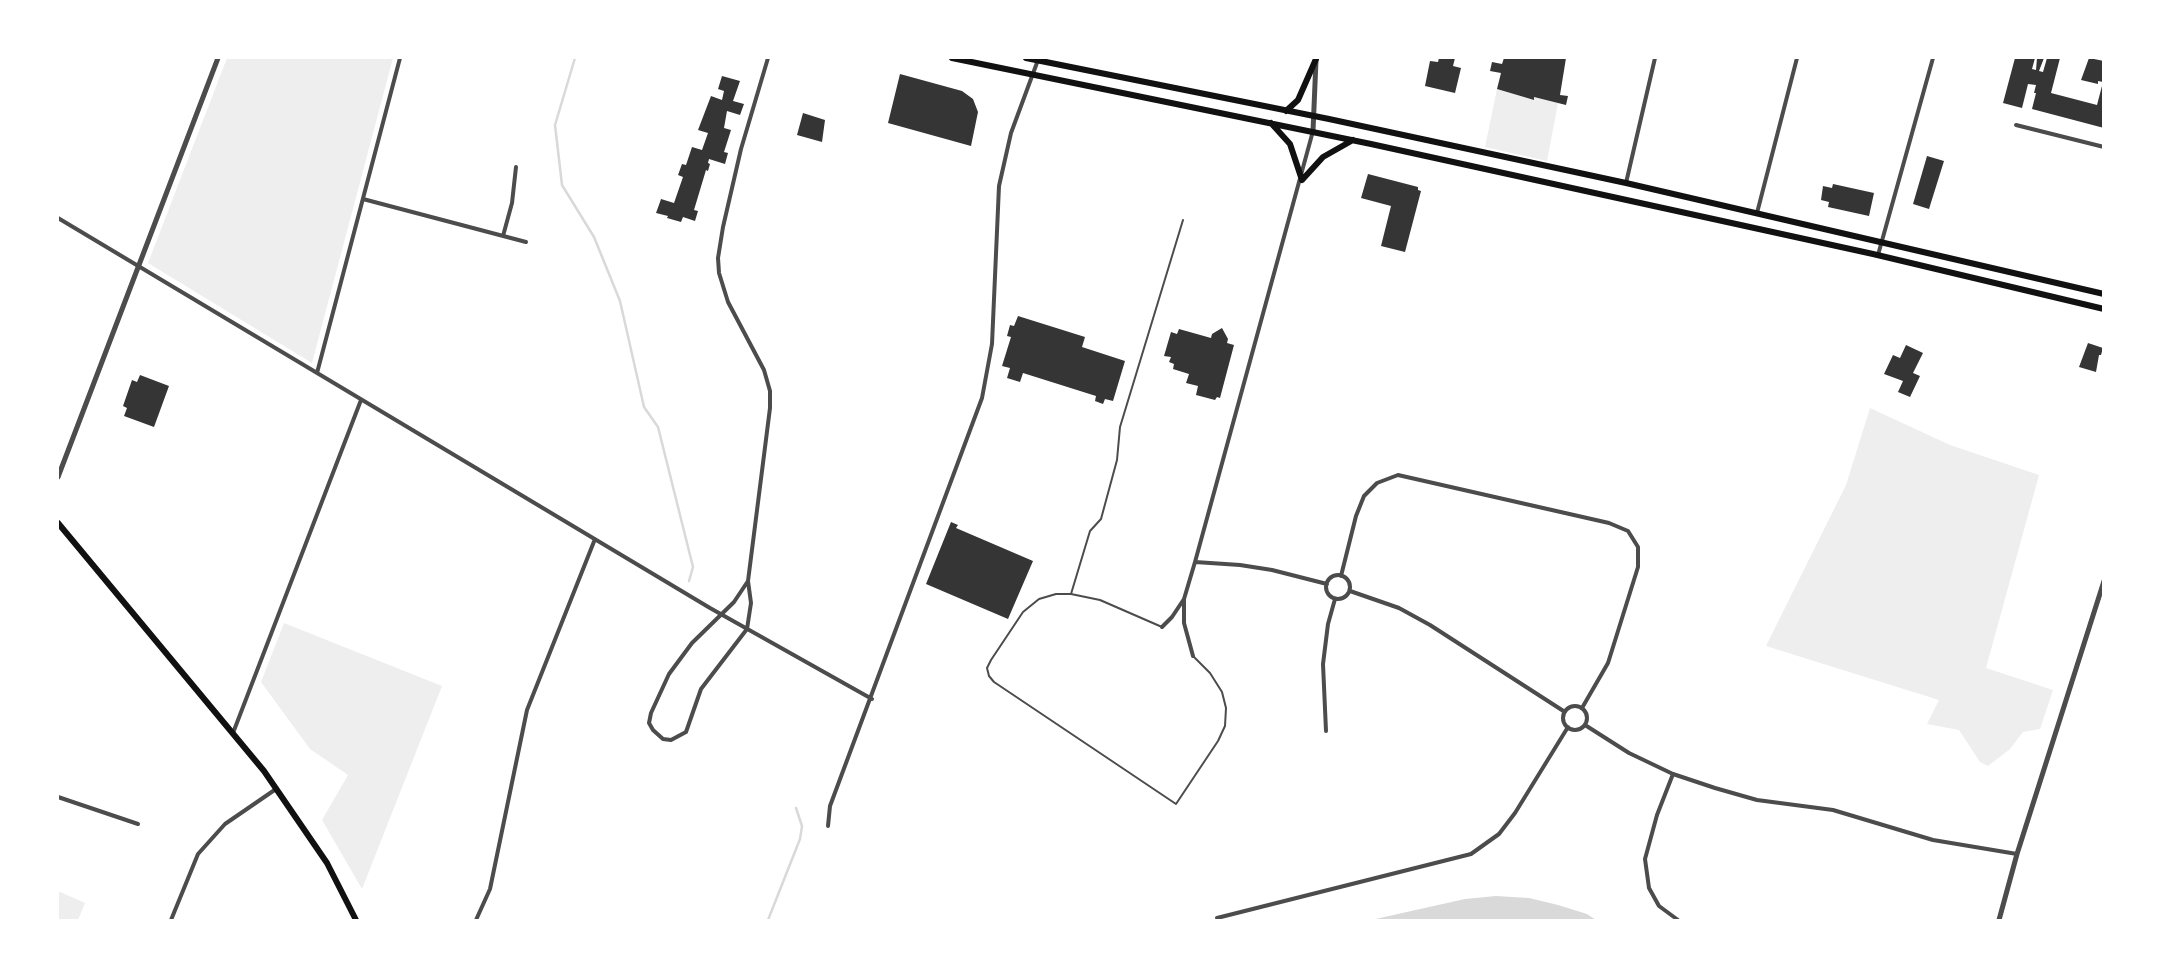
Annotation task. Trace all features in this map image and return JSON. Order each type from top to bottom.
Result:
[{"type":"main road","points":[[952,58],[1353,140],[1878,256],[2104,309]]},
{"type":"main road","points":[[1026,58],[1315,116],[1626,184],[2104,294]]},
{"type":"main road","points":[[1286,111],[1298,100],[1316,58]]},
{"type":"main road","points":[[1270,123],[1290,144],[1302,180],[1327,154],[1353,140]]},
{"type":"main road","points":[[58,524],[233,733],[276,789],[327,863],[356,920]]},
{"type":"street","points":[[58,477],[218,58]]},
{"type":"street","points":[[317,373],[400,58]]},
{"type":"street","points":[[748,581],[723,615],[705,630],[678,660],[659,694],[649,723],[652,730],[663,739],[671,740],[686,732],[701,689],[747,629],[751,603],[748,581],[770,408],[770,391],[764,370],[728,302],[718,273],[718,258],[730,196],[767,58]]},
{"type":"street","points":[[1162,627],[1172,617],[1184,599],[1302,180],[1315,116],[1316,58]]},
{"type":"street","points":[[1626,184],[1655,58]]},
{"type":"street","points":[[1756,214],[1797,58]]},
{"type":"street","points":[[1878,256],[1933,58]]},
{"type":"street","points":[[828,826],[830,806],[872,699],[982,398],[992,344],[998,186],[1011,133],[1038,60]]},
{"type":"street","points":[[2016,125],[2104,147]]},
{"type":"street","points":[[503,236],[512,203],[516,167]]},
{"type":"street","points":[[363,199],[526,242]]},
{"type":"street","points":[[58,218],[723,615],[872,699]]},
{"type":"street","points":[[233,733],[361,400]]},
{"type":"street","points":[[1341,576],[1364,496],[1377,483],[1398,475],[1609,523],[1628,531],[1638,547],[1638,567],[1620,630],[1608,663],[1582,708]]},
{"type":"street","points":[[476,920],[490,890],[527,710],[595,539]]},
{"type":"street","points":[[1195,562],[1240,565],[1272,570],[1327,584]]},
{"type":"street","points":[[1341,576],[1347,580],[1350,591],[1342,598],[1335,599],[1329,595],[1327,584],[1331,578],[1341,576]]},
{"type":"street","points":[[1998,920],[2017,854],[2104,581]]},
{"type":"street","points":[[1350,591],[1399,608],[1430,625],[1566,712]]},
{"type":"street","points":[[1184,599],[1186,638],[1193,656]]},
{"type":"street","points":[[1326,731],[1323,664],[1328,624],[1335,599]]},
{"type":"street","points":[[1568,727],[1564,718],[1566,712],[1571,707],[1582,708]]},
{"type":"street","points":[[1582,708],[1586,714],[1585,725]]},
{"type":"street","points":[[1568,727],[1579,729],[1585,725]]},
{"type":"street","points":[[1585,725],[1629,753],[1673,774],[1757,800],[1833,810],[1933,840],[2017,854]]},
{"type":"street","points":[[1217,918],[1450,861],[1471,854],[1499,834],[1515,813],[1568,727]]},
{"type":"street","points":[[1673,774],[1658,814],[1645,859],[1649,888],[1659,906],[1678,920]]},
{"type":"street","points":[[171,920],[198,854],[225,824],[276,789]]},
{"type":"street","points":[[58,798],[138,824]]},
{"type":"lane","points":[[1071,594],[1090,531],[1102,519],[1117,460],[1120,427],[1183,220]]},
{"type":"lane","points":[[1162,627],[1119,607],[1071,594],[1056,594],[1039,599],[1023,612],[991,660],[987,668],[989,676],[994,682],[1176,804],[1218,741],[1225,726],[1226,708],[1222,692],[1210,673],[1193,656]]},
{"type":"shaded area","points":[[227,58],[393,58],[312,363],[148,263]]},
{"type":"shaded area","points":[[1497,89],[1533,100],[1534,97],[1558,103],[1547,161],[1485,147]]},
{"type":"shaded area","points":[[1870,408],[1950,445],[2039,475],[1986,668],[2053,690],[2040,729],[2023,732],[2010,749],[1988,766],[1980,762],[1959,730],[1927,724],[1939,700],[1766,646],[1846,485]]},
{"type":"shaded area","points":[[284,623],[442,686],[362,889],[322,820],[348,775],[310,749],[261,682]]},
{"type":"shaded area","points":[[58,891],[85,903],[78,920],[58,920]]},
{"type":"shaded area","points":[[1496,896],[1529,898],[1587,914],[1596,920],[1371,920],[1465,899]]},
{"type":"building","points":[[1439,58],[1455,58],[1453,66],[1461,68],[1455,93],[1425,86],[1430,61],[1438,62]]},
{"type":"building","points":[[1504,58],[1566,58],[1560,95],[1568,96],[1566,105],[1534,97],[1534,100],[1497,89],[1501,73],[1490,71],[1492,62],[1502,64]]},
{"type":"building","points":[[2015,58],[2035,58],[2032,69],[2036,70],[2037,58],[2044,58],[2039,71],[2043,72],[2047,58],[2060,58],[2051,93],[2097,105],[2103,82],[2098,81],[2098,84],[2081,80],[2089,58],[2104,61],[2104,128],[2032,109],[2036,85],[2028,84],[2022,108],[2003,103]]},
{"type":"building","points":[[900,74],[962,91],[973,99],[978,112],[971,146],[888,123]]},
{"type":"building","points":[[722,76],[740,81],[733,101],[744,104],[740,115],[727,111],[724,128],[731,130],[724,152],[728,153],[725,164],[709,159],[708,171],[706,170],[694,210],[698,211],[695,221],[683,217],[681,222],[667,218],[668,216],[656,213],[661,199],[674,203],[683,177],[678,175],[682,164],[686,165],[692,147],[702,150],[708,133],[698,130],[711,96],[722,100],[724,91],[718,89]]},
{"type":"building","points":[[803,113],[825,120],[822,142],[797,135]]},
{"type":"building","points":[[1927,156],[1944,161],[1929,209],[1913,204]]},
{"type":"building","points":[[1368,174],[1418,187],[1418,190],[1421,191],[1405,252],[1381,246],[1391,206],[1361,198]]},
{"type":"building","points":[[1833,184],[1874,193],[1869,216],[1828,207],[1829,202],[1821,200],[1823,186],[1832,188]]},
{"type":"building","points":[[1018,316],[1085,337],[1082,347],[1125,361],[1113,401],[1105,399],[1103,404],[1095,401],[1096,396],[1023,373],[1020,382],[1007,378],[1010,368],[1002,366],[1011,337],[1007,336],[1010,325],[1014,326]]},
{"type":"building","points":[[1222,328],[1228,339],[1227,343],[1234,345],[1220,398],[1217,397],[1215,400],[1196,395],[1198,386],[1186,383],[1189,374],[1173,369],[1174,364],[1169,362],[1171,357],[1164,356],[1171,332],[1177,334],[1179,329],[1211,338],[1212,334]]},
{"type":"building","points":[[2088,343],[2103,348],[2101,355],[2099,355],[2096,372],[2079,367]]},
{"type":"building","points":[[1906,345],[1923,353],[1913,373],[1920,376],[1910,397],[1898,392],[1903,381],[1884,374],[1893,355],[1900,358]]},
{"type":"building","points":[[140,375],[169,386],[154,427],[124,416],[127,408],[123,406],[132,380],[137,382]]},
{"type":"building","points":[[951,522],[958,525],[956,528],[1033,561],[1008,619],[926,584]]},
{"type":"waterway","points":[[575,58],[555,125],[562,185],[594,237],[620,301],[644,407],[658,427],[693,567],[689,581]]},
{"type":"waterway","points":[[768,920],[800,839],[802,826],[796,808]]}]
